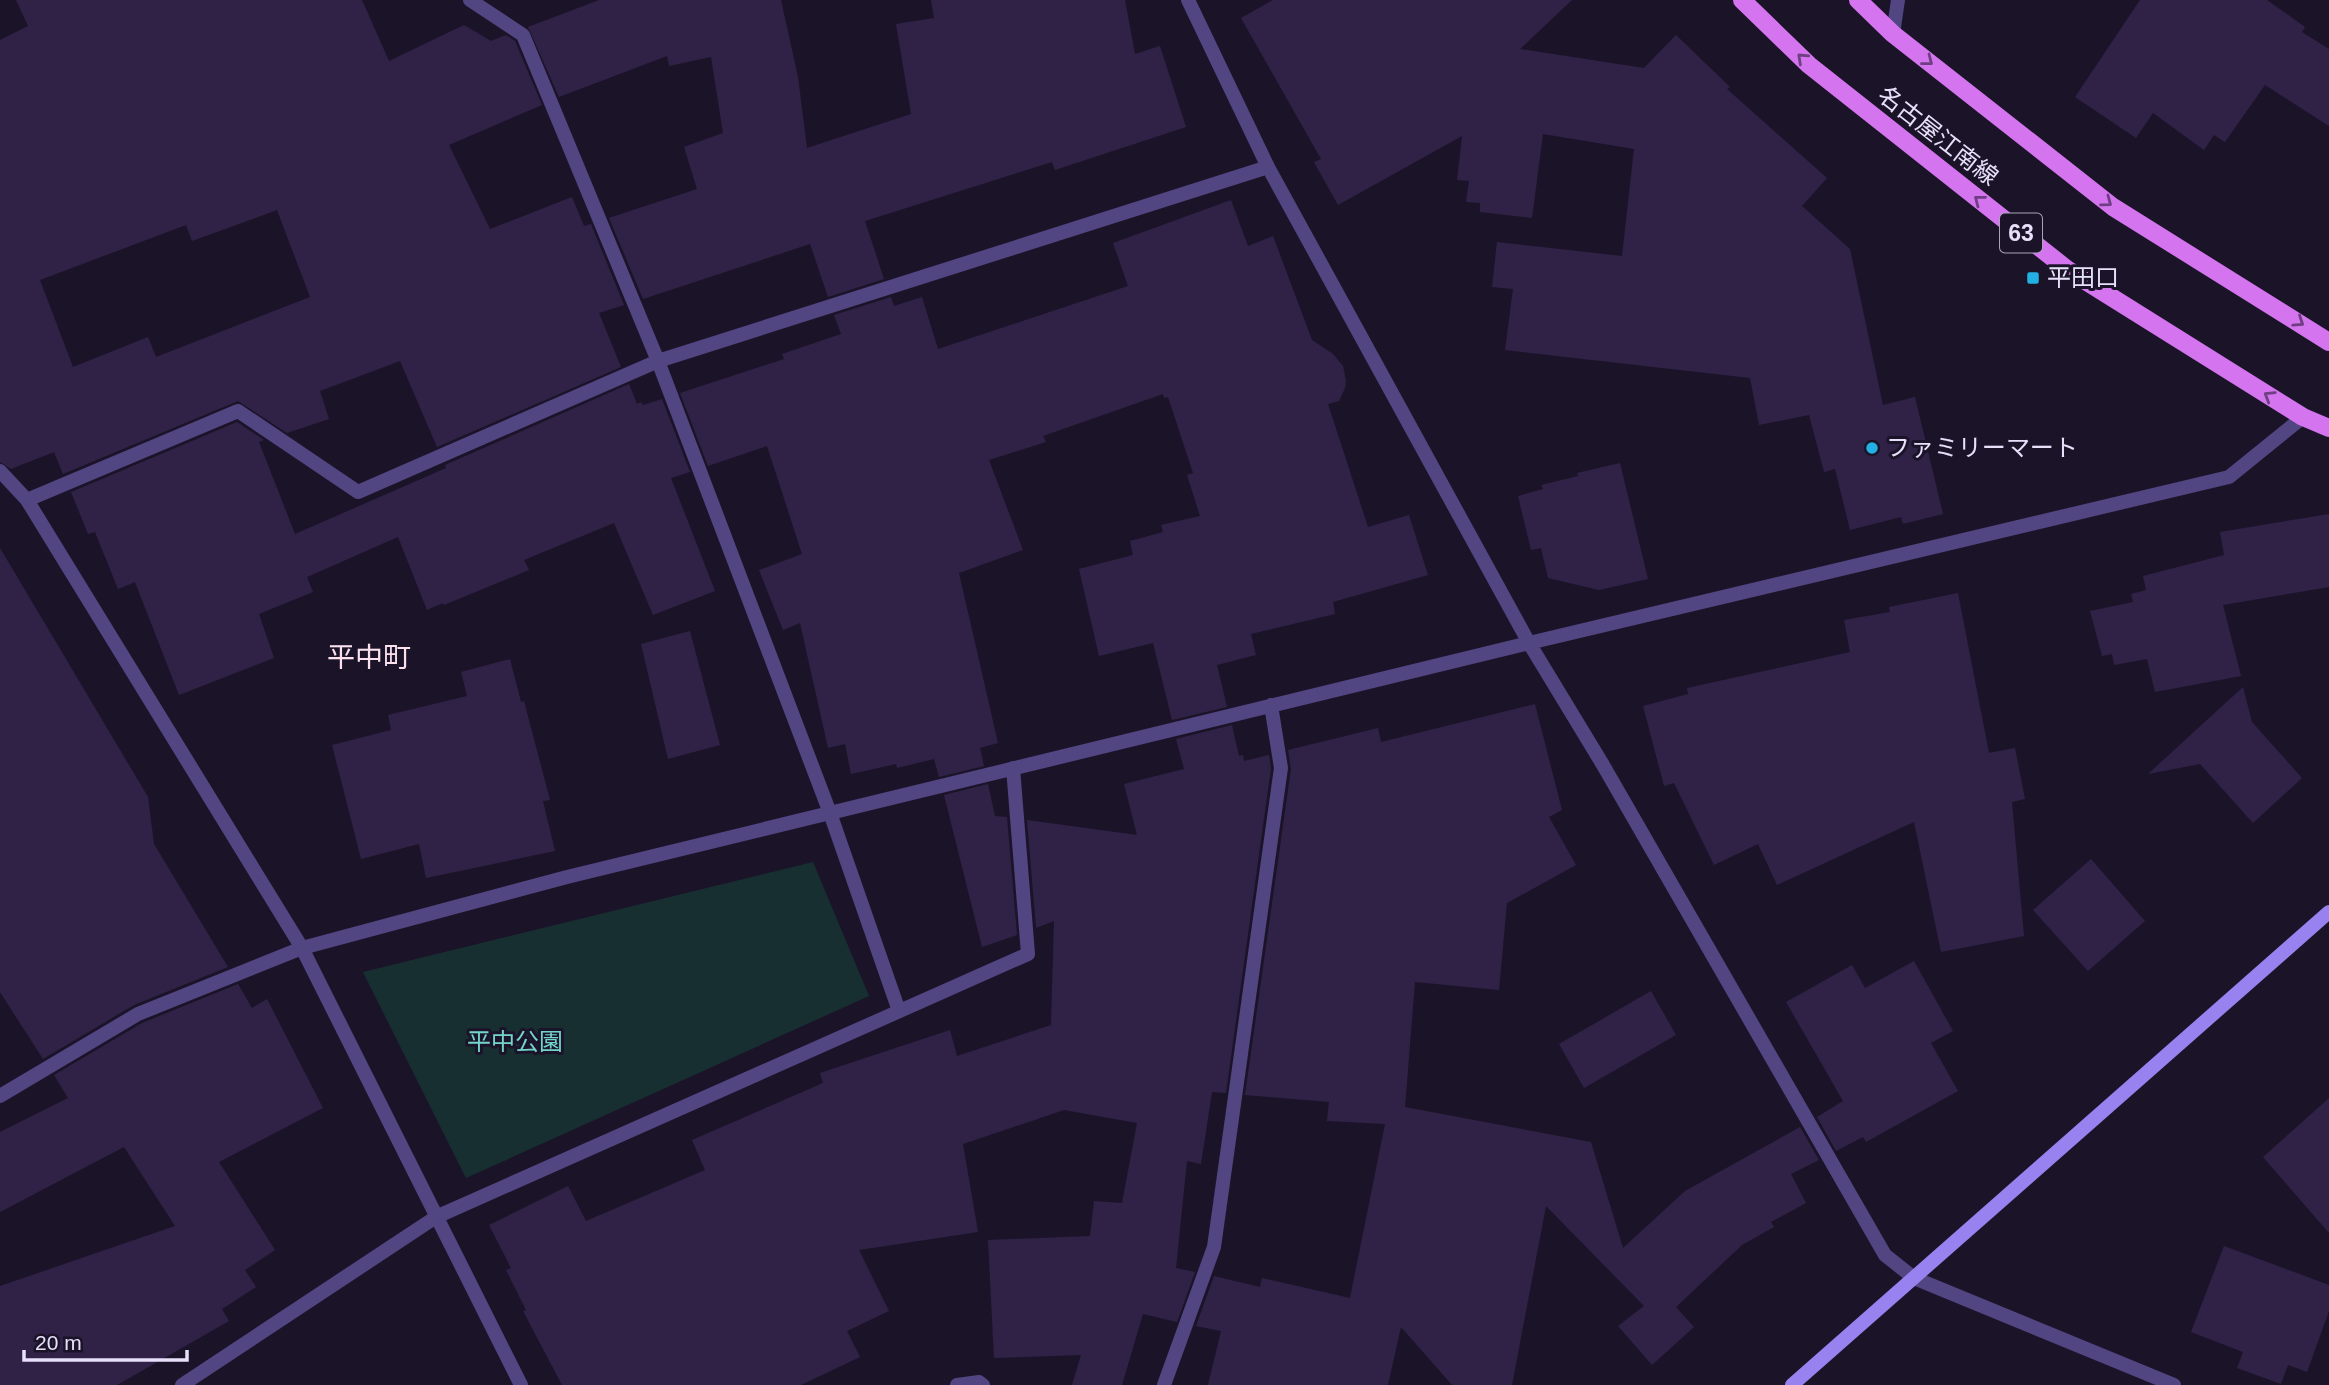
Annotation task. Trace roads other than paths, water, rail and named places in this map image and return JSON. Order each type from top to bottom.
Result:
[{"type":"main road","name":"名古屋江南線","points":[[1742,0],[1809,65],[2068,270],[2303,417],[2329,428]]},
{"type":"main road","points":[[1858,0],[1893,34],[2113,207],[2329,342]]},
{"type":"street","points":[[470,0],[523,35],[657,361],[830,813],[899,1011]]},
{"type":"street","points":[[1188,0],[1268,167],[1529,643],[1603,765],[1885,1255],[1914,1278],[2174,1385]]},
{"type":"street","points":[[1893,34],[1898,0]]},
{"type":"street","points":[[27,500],[238,411],[358,492],[657,361],[1268,167]]},
{"type":"street","points":[[0,1096],[138,1014],[302,948],[567,877],[1271,705],[2229,477],[2303,417]]},
{"type":"street","points":[[0,471],[27,500],[302,948],[521,1385]]},
{"type":"street","points":[[1164,1385],[1214,1247],[1282,768],[1271,705]]},
{"type":"street","points":[[183,1385],[436,1217],[1028,954],[1013,768]]},
{"type":"street","points":[[1792,1385],[2329,912]]},
{"type":"street","points":[[957,1385],[979,1382],[984,1385]]},
{"type":"place","name":"平田口","points":[[2033,278]]},
{"type":"place","name":"ファミリーマート","points":[[1872,448]]},
{"type":"district","name":"平中町","points":[[369,657]]},
{"type":"park label","name":"平中公園","points":[[515,1042]]}]
